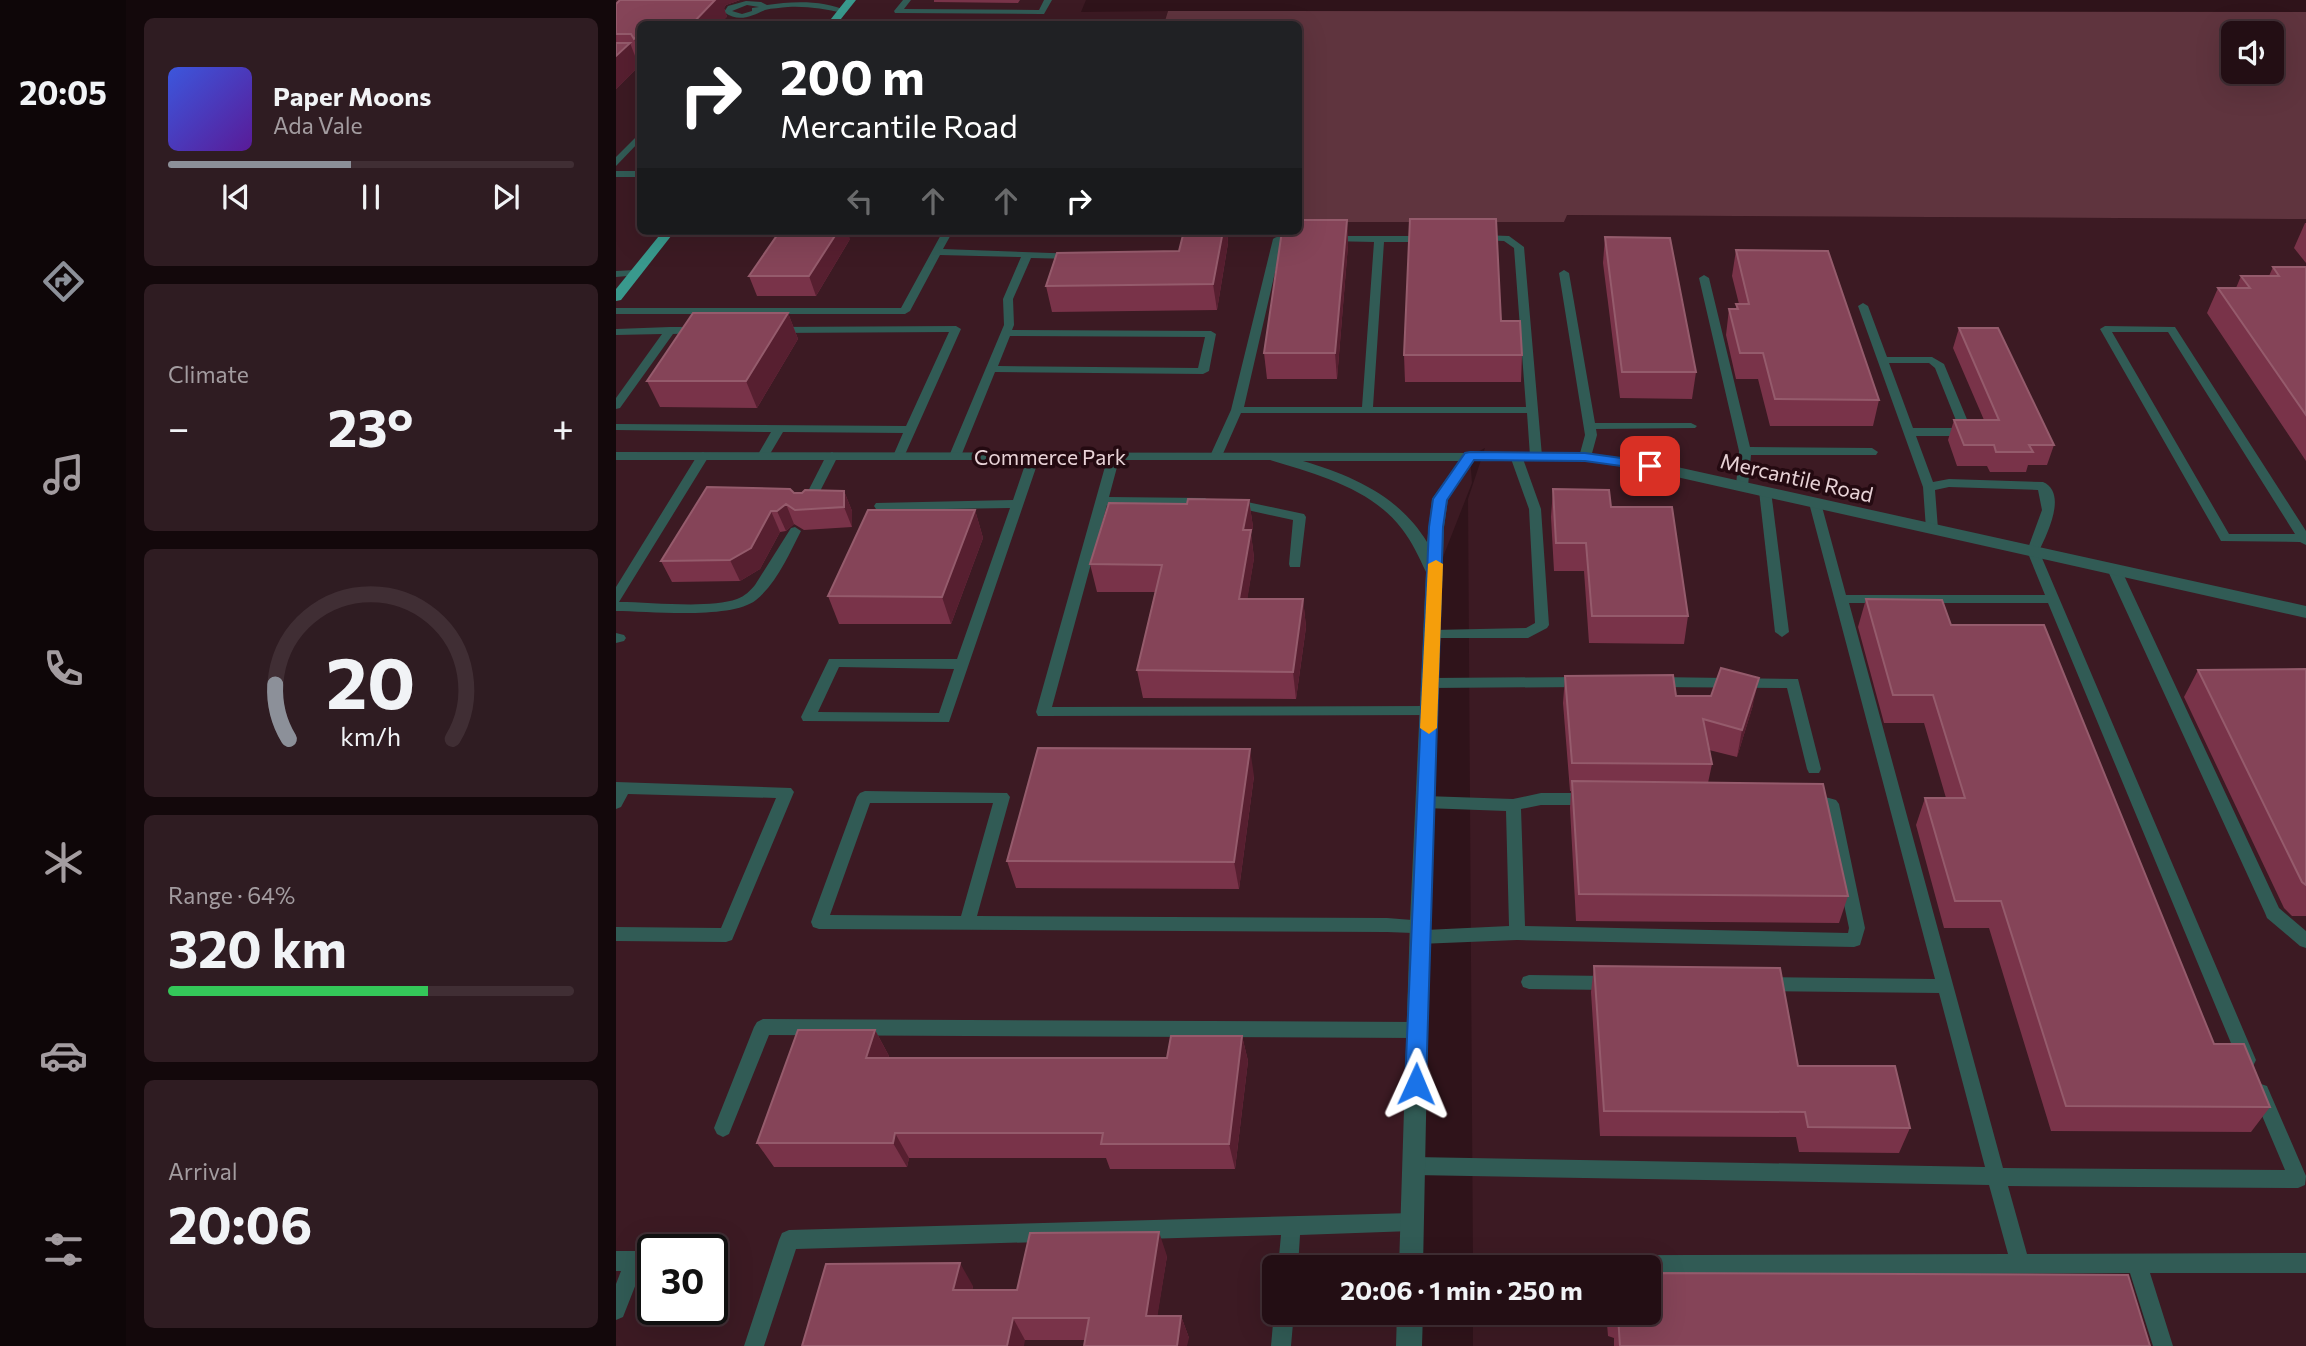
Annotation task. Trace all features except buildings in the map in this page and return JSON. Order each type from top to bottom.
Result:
[{"type":"main road","points":[[835,21],[851,0]]},
{"type":"main road","points":[[616,298],[666,235]]},
{"type":"street","name":"Commerce Park","points":[[616,456],[1271,456],[1344,479],[1373,495],[1395,513],[1418,539],[1436,575]]},
{"type":"street","name":"Mercantile Road","points":[[1271,456],[1585,457],[1650,466],[2306,612]]},
{"type":"street","name":"Commerce Park","points":[[1411,1255],[1419,931],[1436,527],[1440,499],[1470,456]]},
{"type":"street","points":[[1409,1346],[1410,1325]]},
{"type":"lane","points":[[906,0],[898,11],[1041,12],[1048,0]]},
{"type":"lane","points":[[744,21],[759,8],[766,14],[843,11]]},
{"type":"lane","points":[[616,163],[637,139]]},
{"type":"lane","points":[[616,174],[637,174]]},
{"type":"lane","points":[[616,311],[905,310],[946,235]]},
{"type":"lane","points":[[1216,456],[1237,410],[1279,239],[1442,238]]},
{"type":"lane","points":[[1468,238],[1506,238],[1518,247],[1536,456]]},
{"type":"lane","points":[[1367,410],[1379,239]]},
{"type":"lane","points":[[936,252],[1093,256]]},
{"type":"lane","points":[[955,456],[1009,325],[1008,299],[1027,256]]},
{"type":"lane","points":[[616,274],[635,273]]},
{"type":"lane","points":[[1564,273],[1590,426],[1591,435],[1585,457]]},
{"type":"lane","points":[[1704,278],[1745,451],[1742,486]]},
{"type":"lane","points":[[1863,306],[1930,487],[1932,528]]},
{"type":"lane","points":[[2105,328],[2171,329],[2305,540],[2225,538],[2105,328]]},
{"type":"lane","points":[[764,330],[956,329],[899,456]]},
{"type":"lane","points":[[616,406],[670,330]]},
{"type":"lane","points":[[616,332],[710,330]]},
{"type":"lane","points":[[991,369],[1203,370],[1211,334],[1005,333]]},
{"type":"lane","points":[[1882,360],[1932,360],[1940,366],[1965,429],[1958,432],[1909,432]]},
{"type":"lane","points":[[1237,410],[1532,410]]},
{"type":"lane","points":[[1590,426],[1691,426]]},
{"type":"lane","points":[[616,427],[910,430]]},
{"type":"lane","points":[[764,456],[778,430]]},
{"type":"lane","points":[[1745,451],[1872,452]]},
{"type":"lane","points":[[616,598],[703,456]]},
{"type":"lane","points":[[806,509],[832,456]]},
{"type":"lane","points":[[962,664],[834,662],[808,718],[944,718],[1034,456]]},
{"type":"lane","points":[[1114,456],[1043,712],[1429,711]]},
{"type":"lane","points":[[1433,635],[1528,633],[1542,625],[1535,509],[1516,456]]},
{"type":"lane","points":[[1414,1166],[1996,1177],[2298,1179],[2033,551],[2047,518],[2050,498],[2043,486],[1949,484],[1930,487]]},
{"type":"lane","points":[[1765,491],[1782,632]]},
{"type":"lane","points":[[1102,501],[1243,503],[1300,517],[1295,564]]},
{"type":"lane","points":[[1815,503],[2020,1264]]},
{"type":"lane","points":[[880,506],[1018,504]]},
{"type":"lane","points":[[616,606],[725,606],[745,601],[760,588],[795,531]]},
{"type":"lane","points":[[2114,569],[2273,913],[2306,942]]},
{"type":"lane","points":[[1841,599],[2053,599]]},
{"type":"lane","points":[[1430,683],[1599,682]]},
{"type":"lane","points":[[1639,682],[1793,683],[1814,769]]},
{"type":"lane","points":[[616,934],[726,935],[786,792],[618,793]]},
{"type":"lane","points":[[967,923],[1002,797],[865,797],[819,922],[1854,940],[1857,928],[1831,804],[1786,800]]},
{"type":"lane","points":[[1425,802],[1513,805],[1541,799],[1609,799]]},
{"type":"lane","points":[[1513,805],[1517,933]]},
{"type":"lane","points":[[1529,982],[1625,983]]},
{"type":"lane","points":[[1748,984],[1945,986]]},
{"type":"lane","points":[[723,1128],[763,1027],[1417,1030]]},
{"type":"lane","points":[[754,1346],[789,1240],[1412,1222]]},
{"type":"lane","points":[[1289,1255],[1291,1225]]},
{"type":"lane","points":[[616,1261],[635,1261],[616,1310]]},
{"type":"lane","points":[[1661,1265],[2306,1263]]},
{"type":"lane","points":[[2137,1264],[2163,1346]]},
{"type":"lane","points":[[1281,1346],[1283,1325]]},
{"type":"shaded area","points":[[616,0],[1086,0],[1081,12],[1168,11],[1165,21],[637,21],[637,235],[1302,235],[1302,222],[1564,222],[1566,215],[2306,219],[2306,1346],[1473,1346],[1473,1325],[1661,1325],[1661,1255],[1473,1255],[1468,499],[1485,448],[1470,456],[1472,483],[1436,575],[1411,1255],[1262,1255],[1262,1325],[1410,1325],[1409,1346],[616,1346]]},
{"type":"shaded area","points":[[1168,11],[2306,12],[2306,219],[1567,215],[1564,222],[1302,222],[1302,21],[1165,21]]},
{"type":"slow traffic","points":[[1429,728],[1436,564]]},
{"type":"route","points":[[1416,1084],[1419,926],[1436,527],[1440,499],[1470,456],[1585,457],[1650,466]]}]
